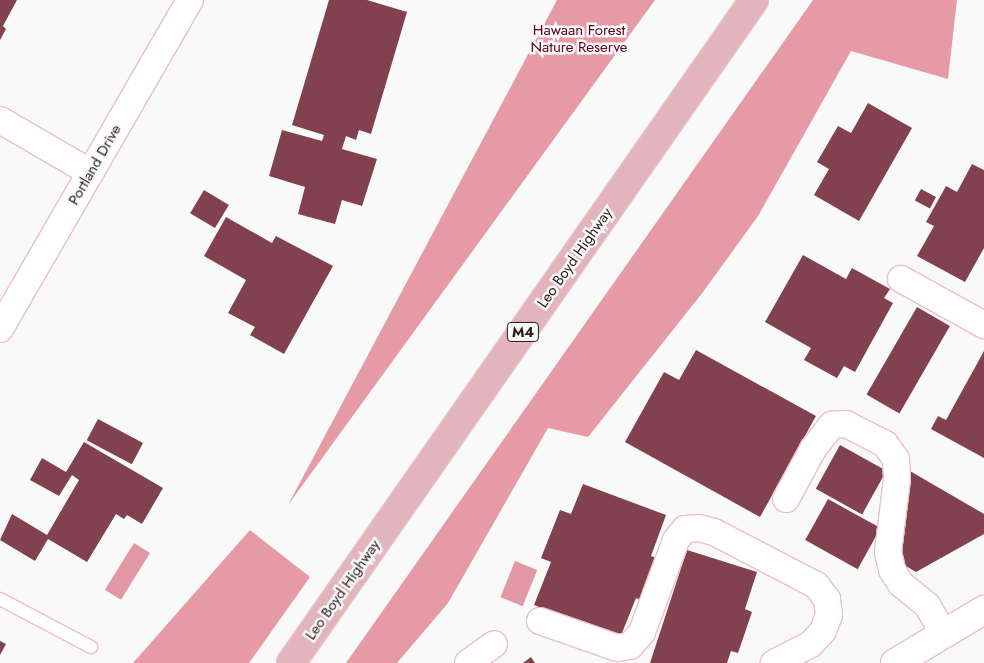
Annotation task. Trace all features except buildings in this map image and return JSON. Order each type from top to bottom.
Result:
[{"type":"main road","name":"Leo Boyd Highway","points":[[291,663],[754,0]]},
{"type":"street","name":"Portland Drive","points":[[0,329],[190,0]]},
{"type":"street","points":[[0,120],[90,173]]},
{"type":"street","points":[[901,279],[984,325]]},
{"type":"street","points":[[786,499],[818,442],[832,425],[846,424],[885,444],[896,459],[898,479],[888,552],[892,570],[901,584],[927,605],[944,634]]},
{"type":"street","points":[[540,621],[617,648],[630,646],[642,632],[676,540],[685,529],[698,528],[714,532],[816,585],[827,599],[829,615],[823,630],[811,644],[774,663]]},
{"type":"street","points":[[895,663],[984,610]]},
{"type":"street","points":[[468,663],[494,644]]},
{"type":"lane","points":[[0,599],[91,647]]},
{"type":"green space","name":"Hawaan Forest Nature Reserve","points":[[557,0],[655,0],[288,505]]},
{"type":"green space","points":[[813,0],[957,0],[948,79],[851,51],[758,216],[703,292],[588,437],[548,428],[448,603],[397,663],[346,663]]},
{"type":"green space","points":[[250,530],[310,577],[249,663],[133,663]]},
{"type":"shaded area","points":[[134,543],[150,553],[121,600],[105,590]]},
{"type":"shaded area","points":[[515,561],[537,570],[523,606],[500,597]]}]
